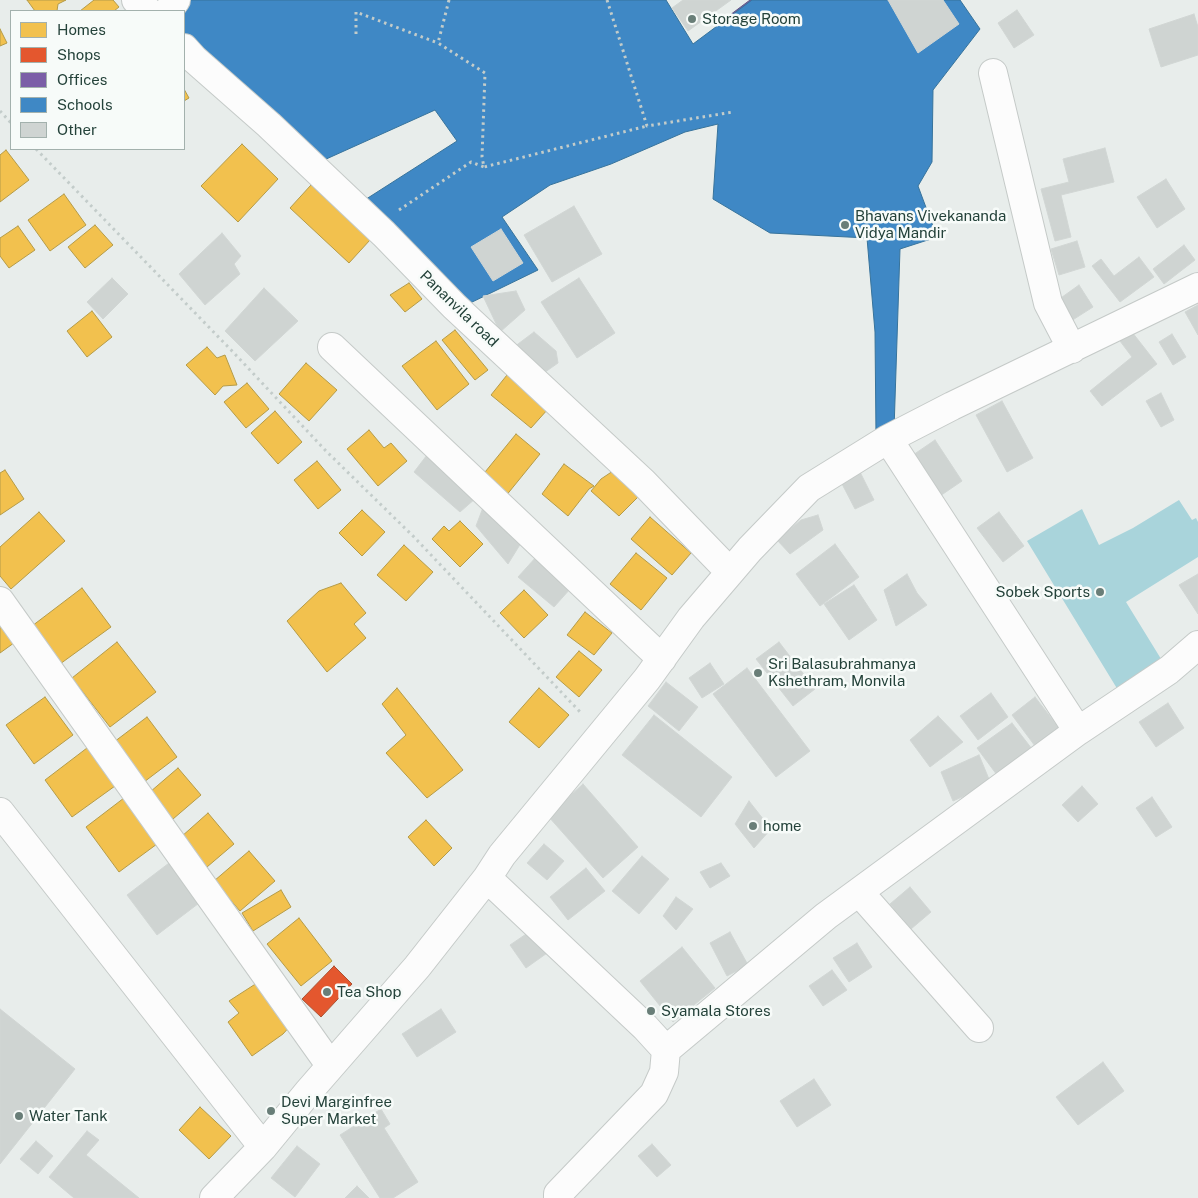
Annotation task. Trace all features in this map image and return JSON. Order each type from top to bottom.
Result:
[{"type":"street","points":[[136,0],[147,10]]},
{"type":"street","name":"Pananvila road","points":[[185,49],[269,125],[375,226],[454,306],[643,482],[730,572]]},
{"type":"street","points":[[993,73],[1048,303],[1072,349]]},
{"type":"street","points":[[214,1198],[263,1147],[330,1066],[417,967],[487,878],[502,855],[602,735],[662,659],[691,618],[750,549],[809,488],[888,439],[1198,287]]},
{"type":"street","points":[[332,347],[662,659]]},
{"type":"street","points":[[888,439],[1078,731]]},
{"type":"street","points":[[0,601],[330,1066]]},
{"type":"street","points":[[558,1198],[558,1194],[654,1094],[664,1072],[666,1050],[826,916],[1078,731],[1169,670],[1198,645]]},
{"type":"street","points":[[0,812],[263,1147]]},
{"type":"street","points":[[487,878],[646,1026],[666,1050]]},
{"type":"street","points":[[859,892],[979,1028]]},
{"type":"path","points":[[438,43],[449,0]]},
{"type":"path","points":[[607,0],[647,126]]},
{"type":"path","points":[[356,34],[356,12],[438,43],[485,73],[482,157],[484,167]]},
{"type":"path","points":[[0,111],[10,122]]},
{"type":"path","points":[[375,226],[471,162],[484,167],[647,126],[733,112]]},
{"type":"path","points":[[37,150],[240,359],[326,451],[414,538],[602,735]]},
{"type":"water","name":"Sobek Sports","points":[[1179,500],[1192,520],[1196,518],[1198,522],[1198,557],[1126,602],[1166,667],[1121,695],[1027,541],[1082,509],[1099,545],[1133,528]]},
{"type":"building: Homes","points":[[27,0],[66,0],[58,4],[57,10],[34,10]]},
{"type":"building: Homes","points":[[94,0],[113,0],[119,7],[115,10],[81,10]]},
{"type":"building: Homes","points":[[0,29],[7,43],[0,46]]},
{"type":"building: Homes","points":[[185,91],[189,98],[185,100]]},
{"type":"building: Homes","points":[[242,144],[278,179],[238,222],[201,186]]},
{"type":"building: Homes","points":[[6,150],[29,180],[0,202],[0,155]]},
{"type":"building: Homes","points":[[311,185],[370,240],[349,263],[290,208]]},
{"type":"building: Homes","points":[[64,194],[86,225],[50,251],[28,220]]},
{"type":"building: Homes","points":[[95,225],[113,245],[85,268],[68,247]]},
{"type":"building: Homes","points":[[18,226],[35,250],[9,268],[0,256],[0,238]]},
{"type":"building: Homes","points":[[409,283],[422,299],[405,312],[390,295]]},
{"type":"building: Homes","points":[[92,311],[112,337],[87,357],[67,331]]},
{"type":"building: Homes","points":[[455,330],[488,370],[475,380],[442,340]]},
{"type":"building: Homes","points":[[436,341],[469,384],[437,410],[402,366]]},
{"type":"building: Homes","points":[[207,347],[217,358],[225,355],[237,385],[223,386],[215,395],[186,365]]},
{"type":"building: Homes","points":[[306,363],[337,390],[309,421],[279,394]]},
{"type":"building: Homes","points":[[507,375],[548,409],[531,428],[491,395]]},
{"type":"building: Homes","points":[[247,383],[269,409],[246,428],[224,402]]},
{"type":"building: Homes","points":[[275,411],[302,442],[278,464],[251,433]]},
{"type":"building: Homes","points":[[369,430],[384,448],[391,443],[407,461],[378,486],[347,449]]},
{"type":"building: Homes","points":[[516,434],[540,454],[505,497],[481,477]]},
{"type":"building: Homes","points":[[317,461],[341,490],[318,509],[294,480]]},
{"type":"building: Homes","points":[[564,464],[594,486],[589,489],[568,516],[542,494]]},
{"type":"building: Homes","points":[[5,470],[24,499],[0,515],[0,473]]},
{"type":"building: Homes","points":[[613,471],[640,495],[619,516],[591,491],[601,479]]},
{"type":"building: Homes","points":[[362,510],[385,532],[362,556],[339,533]]},
{"type":"building: Homes","points":[[39,512],[65,541],[11,589],[0,576],[0,547]]},
{"type":"building: Homes","points":[[650,517],[691,553],[672,575],[631,539]]},
{"type":"building: Homes","points":[[460,521],[483,544],[460,567],[432,539],[444,526],[449,531]]},
{"type":"building: Homes","points":[[404,545],[433,572],[406,601],[377,575]]},
{"type":"building: Homes","points":[[636,553],[667,578],[641,610],[610,584]]},
{"type":"building: Homes","points":[[341,583],[366,613],[354,624],[366,638],[327,672],[287,621],[319,591]]},
{"type":"building: Homes","points":[[82,588],[111,627],[60,664],[32,626]]},
{"type":"building: Homes","points":[[524,590],[548,615],[524,638],[500,613]]},
{"type":"building: Homes","points":[[585,612],[612,633],[594,655],[567,635]]},
{"type":"building: Homes","points":[[0,615],[18,640],[0,653]]},
{"type":"building: Homes","points":[[117,642],[156,692],[110,727],[72,678]]},
{"type":"building: Homes","points":[[579,651],[602,670],[579,697],[556,677]]},
{"type":"building: Homes","points":[[397,688],[463,770],[427,798],[386,753],[406,735],[382,704]]},
{"type":"building: Homes","points":[[539,688],[569,715],[539,748],[509,722]]},
{"type":"building: Homes","points":[[45,697],[73,735],[34,764],[6,725]]},
{"type":"building: Homes","points":[[147,717],[177,757],[144,782],[114,742]]},
{"type":"building: Homes","points":[[87,748],[115,786],[72,817],[45,780]]},
{"type":"building: Homes","points":[[178,768],[201,795],[173,819],[150,792]]},
{"type":"building: Homes","points":[[124,798],[157,844],[119,872],[86,827]]},
{"type":"building: Homes","points":[[208,813],[234,844],[207,867],[181,837]]},
{"type":"building: Homes","points":[[426,820],[452,848],[434,866],[408,837]]},
{"type":"building: Homes","points":[[249,851],[275,881],[240,911],[214,881]]},
{"type":"building: Homes","points":[[281,890],[291,907],[253,931],[242,913]]},
{"type":"building: Homes","points":[[299,918],[332,961],[301,986],[267,944]]},
{"type":"building: Homes","points":[[257,983],[291,1025],[283,1034],[252,1056],[228,1022],[239,1013],[229,1001]]},
{"type":"building: Homes","points":[[200,1107],[231,1136],[209,1159],[179,1130]]},
{"type":"building: Shops","name":"Tea Shop","points":[[334,966],[352,984],[321,1017],[302,999]]},
{"type":"building: Offices","points":[[381,0],[442,0],[438,15]]},
{"type":"building: Offices","points":[[750,0],[860,0],[896,80],[837,123],[730,15]]},
{"type":"building: Offices","points":[[608,32],[622,85],[522,147],[498,101]]},
{"type":"building: Schools","name":"Bhavans Vivekananda Vidya Mandir","points":[[187,0],[666,0],[693,44],[752,0],[960,0],[980,29],[933,90],[932,162],[918,186],[937,237],[900,249],[894,430],[876,436],[875,332],[867,238],[770,233],[713,199],[718,124],[685,132],[611,164],[550,185],[502,217],[538,270],[466,305],[360,203],[457,141],[435,110],[324,160],[185,38],[184,10]]},
{"type":"building: Other","name":"Storage Room","points":[[683,0],[731,0],[688,31],[672,8]]},
{"type":"building: Other","points":[[888,0],[943,0],[959,24],[918,53]]},
{"type":"building: Other","points":[[1017,10],[1034,35],[1014,48],[998,23]]},
{"type":"building: Other","points":[[1194,14],[1198,27],[1198,55],[1161,67],[1149,29]]},
{"type":"building: Other","points":[[1105,148],[1114,182],[1061,195],[1071,237],[1055,241],[1041,189],[1069,182],[1063,159]]},
{"type":"building: Other","points":[[1166,179],[1185,209],[1157,228],[1137,197]]},
{"type":"building: Other","points":[[574,206],[602,254],[552,282],[524,235]]},
{"type":"building: Other","points":[[501,229],[523,263],[493,281],[471,247]]},
{"type":"building: Other","points":[[222,233],[241,256],[234,264],[240,274],[205,305],[179,274]]},
{"type":"building: Other","points":[[1077,241],[1085,267],[1059,275],[1051,249]]},
{"type":"building: Other","points":[[1184,245],[1195,260],[1164,284],[1153,269]]},
{"type":"building: Other","points":[[1139,257],[1154,277],[1120,302],[1092,266],[1101,259],[1114,276]]},
{"type":"building: Other","points":[[112,278],[128,294],[103,319],[87,302]]},
{"type":"building: Other","points":[[579,278],[615,333],[577,358],[541,302]]},
{"type":"building: Other","points":[[1079,285],[1093,307],[1071,321],[1058,300]]},
{"type":"building: Other","points":[[264,288],[298,321],[255,361],[225,331]]},
{"type":"building: Other","points":[[516,291],[525,310],[500,332],[483,296]]},
{"type":"building: Other","points":[[1198,305],[1198,335],[1185,312]]},
{"type":"building: Other","points":[[534,332],[556,351],[558,363],[541,375],[514,347]]},
{"type":"building: Other","points":[[1132,332],[1157,364],[1102,406],[1090,391],[1132,357],[1120,341]]},
{"type":"building: Other","points":[[1172,334],[1186,357],[1173,365],[1159,342]]},
{"type":"building: Other","points":[[1161,393],[1174,420],[1161,427],[1146,401]]},
{"type":"building: Other","points":[[1002,401],[1033,458],[1007,472],[976,415]]},
{"type":"building: Other","points":[[935,440],[962,481],[940,496],[913,455]]},
{"type":"building: Other","points":[[427,455],[476,498],[460,512],[414,472]]},
{"type":"building: Other","points":[[859,470],[874,500],[855,509],[841,482]]},
{"type":"building: Other","points":[[484,505],[521,543],[508,564],[476,526]]},
{"type":"building: Other","points":[[999,512],[1024,546],[1003,562],[977,528]]},
{"type":"building: Other","points":[[818,515],[823,530],[790,554],[777,540],[801,520]]},
{"type":"building: Other","points":[[835,544],[859,577],[820,606],[796,574]]},
{"type":"building: Other","points":[[537,556],[571,588],[554,607],[518,577]]},
{"type":"building: Other","points":[[907,574],[917,593],[927,605],[896,626],[884,590]]},
{"type":"building: Other","points":[[1198,574],[1198,614],[1179,585]]},
{"type":"building: Other","points":[[854,585],[877,620],[849,640],[824,604]]},
{"type":"building: Other","points":[[779,642],[815,689],[793,706],[756,659]]},
{"type":"building: Other","points":[[710,663],[724,684],[702,698],[689,678]]},
{"type":"building: Other","points":[[747,668],[810,751],[776,777],[713,694]]},
{"type":"building: Other","points":[[666,682],[698,707],[679,731],[648,706]]},
{"type":"building: Other","points":[[991,693],[1008,717],[978,740],[960,716]]},
{"type":"building: Other","points":[[1035,697],[1059,728],[1035,746],[1012,715]]},
{"type":"building: Other","points":[[1168,703],[1184,728],[1156,747],[1139,722]]},
{"type":"building: Other","points":[[654,715],[732,777],[701,817],[622,755]]},
{"type":"building: Other","points":[[938,716],[963,742],[930,767],[910,740]]},
{"type":"building: Other","points":[[1012,723],[1032,749],[997,775],[977,748]]},
{"type":"building: Other","points":[[979,755],[991,784],[953,801],[941,772]]},
{"type":"building: Other","points":[[583,784],[638,847],[603,878],[548,816]]},
{"type":"building: Other","points":[[1082,786],[1098,804],[1078,822],[1062,805]]},
{"type":"building: Other","points":[[1152,797],[1172,827],[1156,837],[1136,808]]},
{"type":"building: Other","name":"home","points":[[749,801],[771,829],[754,848],[735,824]]},
{"type":"building: Other","points":[[544,844],[564,861],[547,880],[527,863]]},
{"type":"building: Other","points":[[642,856],[669,879],[639,914],[612,891]]},
{"type":"building: Other","points":[[177,857],[207,897],[157,935],[127,895]]},
{"type":"building: Other","points":[[721,863],[730,876],[710,888],[700,872]]},
{"type":"building: Other","points":[[586,868],[605,891],[568,920],[550,897]]},
{"type":"building: Other","points":[[910,887],[931,912],[911,929],[890,904]]},
{"type":"building: Other","points":[[676,897],[693,909],[676,930],[663,916]]},
{"type":"building: Other","points":[[541,924],[557,946],[526,968],[510,945]]},
{"type":"building: Other","points":[[730,932],[748,965],[727,976],[710,943]]},
{"type":"building: Other","points":[[857,943],[872,967],[849,982],[833,958]]},
{"type":"building: Other","points":[[682,947],[715,988],[673,1022],[640,981]]},
{"type":"building: Other","points":[[832,970],[847,990],[823,1006],[809,986]]},
{"type":"building: Other","name":"Water Tank","points":[[0,1009],[75,1069],[0,1164]]},
{"type":"building: Other","points":[[441,1009],[456,1032],[417,1057],[402,1034]]},
{"type":"building: Other","points":[[1103,1062],[1124,1091],[1078,1125],[1056,1097]]},
{"type":"building: Other","points":[[814,1079],[831,1105],[797,1127],[780,1101]]},
{"type":"building: Other","points":[[381,1109],[390,1124],[384,1128],[418,1182],[393,1198],[380,1198],[340,1135]]},
{"type":"building: Other","points":[[87,1131],[99,1140],[86,1155],[139,1198],[74,1198],[49,1177]]},
{"type":"building: Other","points":[[36,1141],[53,1156],[38,1174],[20,1159]]},
{"type":"building: Other","points":[[652,1144],[671,1165],[657,1177],[638,1156]]},
{"type":"building: Other","points":[[297,1146],[320,1164],[295,1197],[271,1178]]},
{"type":"building: Other","points":[[357,1186],[369,1198],[345,1198]]},
{"type":"place","name":"Storage Room","points":[[692,19]]},
{"type":"place","name":"Bhavans Vivekananda Vidya Mandir","points":[[845,225]]},
{"type":"place","name":"Sobek Sports","points":[[1100,592]]},
{"type":"place","name":"Sri Balasubrahmanya Kshethram, Monvila","points":[[758,673]]},
{"type":"place","name":"home","points":[[753,826]]},
{"type":"place","name":"Tea Shop","points":[[327,992]]},
{"type":"place","name":"Syamala Stores","points":[[651,1011]]},
{"type":"place","name":"Devi Marginfree Super Market","points":[[271,1111]]},
{"type":"place","name":"Water Tank","points":[[19,1116]]}]
